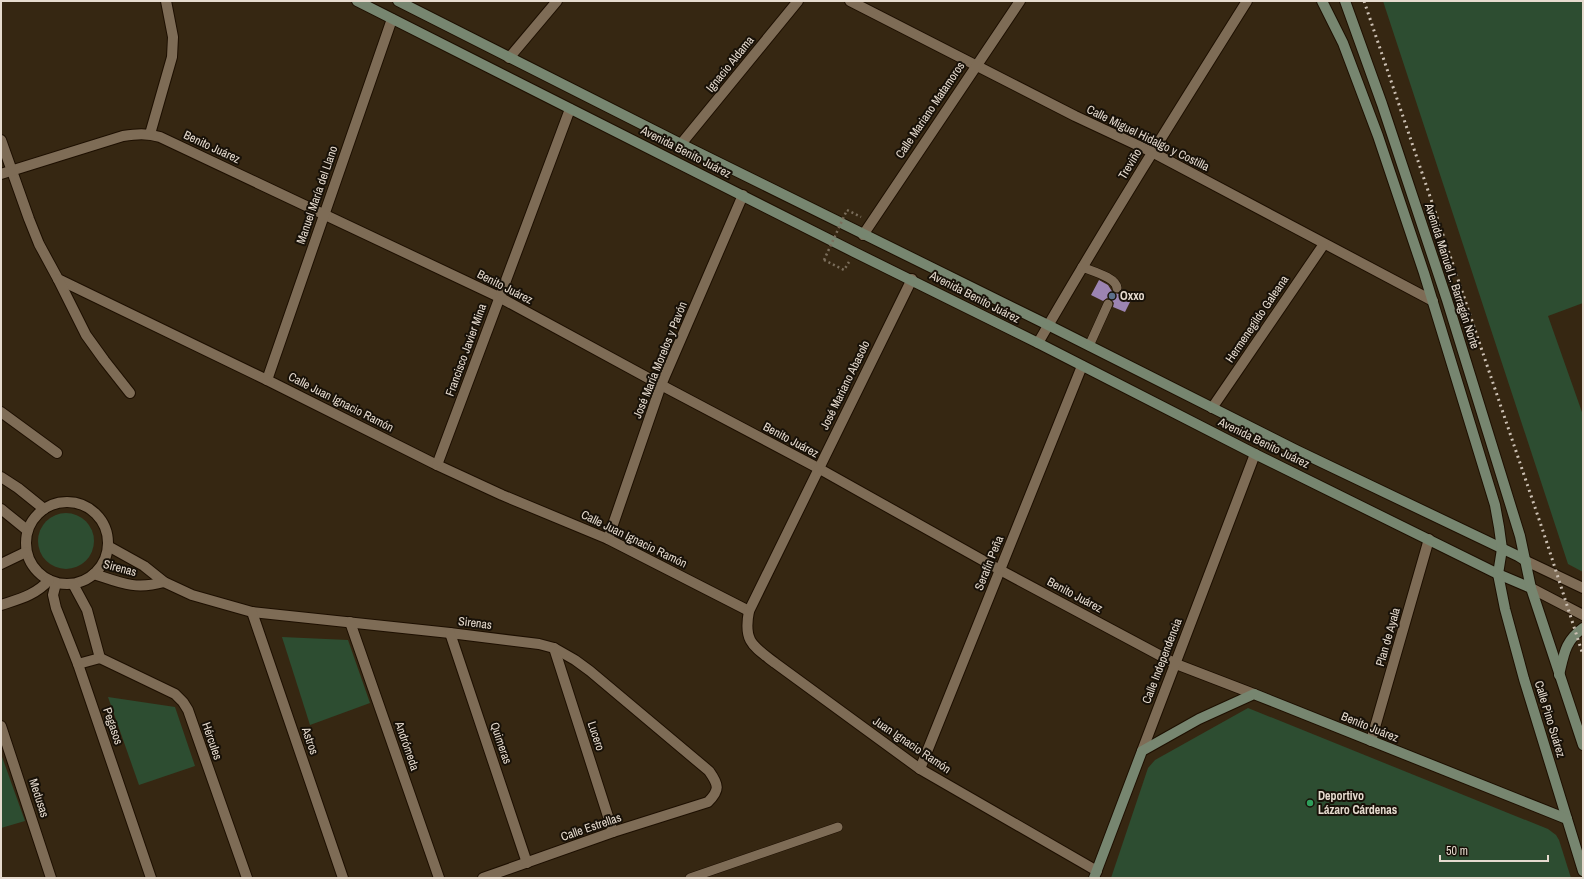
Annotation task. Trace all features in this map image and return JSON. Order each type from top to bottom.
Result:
[{"type":"main road","name":"Avenida Benito Juárez","points":[[357,1],[854,252],[912,279],[1255,454],[1498,574],[1531,588]]},
{"type":"main road","name":"Avenida Benito Juárez","points":[[398,1],[509,58],[863,235],[1048,325],[1296,450],[1526,561]]},
{"type":"main road","points":[[1322,1],[1343,43],[1378,136],[1433,301],[1495,506],[1502,549],[1498,574]]},
{"type":"main road","name":"Avenida Manuel L. Barragán Norte","points":[[1345,1],[1382,104],[1447,300],[1520,536],[1531,588]]},
{"type":"main road","name":"Calle Pino Suárez","points":[[1498,574],[1512,635],[1566,819],[1583,871]]},
{"type":"main road","name":"Calle Pino Suárez","points":[[1531,588],[1583,745]]},
{"type":"main road","points":[[1559,675],[1565,648],[1570,639],[1583,628]]},
{"type":"main road","points":[[1142,751],[1199,719],[1254,694]]},
{"type":"main road","name":"Benito Juárez","points":[[1254,694],[1566,819]]},
{"type":"main road","name":"Calle Independencia","points":[[1095,874],[1142,751]]},
{"type":"street","points":[[150,134],[172,57],[173,37],[169,10],[166,1]]},
{"type":"street","points":[[509,58],[556,1]]},
{"type":"street","name":"Ignacio Aldama","points":[[682,144],[798,1]]},
{"type":"street","name":"Calle Miguel Hidalgo y Costilla","points":[[850,1],[1075,116],[1152,152],[1433,301]]},
{"type":"street","name":"Calle Mariano Matamoros","points":[[863,235],[1020,1]]},
{"type":"street","name":"Treviño","points":[[1038,343],[1152,152],[1247,1]]},
{"type":"street","name":"Manuel María del Llano","points":[[267,380],[392,19]]},
{"type":"street","name":"Francisco Javier Mina","points":[[437,465],[570,108]]},
{"type":"street","name":"Benito Juárez","points":[[1,174],[123,136],[150,134],[160,137],[499,297],[818,468],[1000,570],[1176,664],[1254,694]]},
{"type":"street","points":[[1,140],[39,244],[86,335],[130,392]]},
{"type":"street","name":"José María Morelos y Pavón","points":[[608,539],[661,385],[743,195]]},
{"type":"street","name":"Hermenegildo Galeana","points":[[1212,408],[1324,244]]},
{"type":"street","name":"Calle Juan Ignacio Ramón","points":[[58,279],[267,380],[437,465],[502,495],[608,539],[749,611]]},
{"type":"street","name":"José Mariano Abasolo","points":[[749,611],[912,279]]},
{"type":"street","name":"Serafín Peña","points":[[920,769],[1082,366]]},
{"type":"street","points":[[1,412],[57,453]]},
{"type":"street","name":"Calle Independencia","points":[[1142,751],[1255,454]]},
{"type":"street","points":[[1,477],[18,488],[44,509]]},
{"type":"street","points":[[61,502],[80,503],[96,513],[106,528],[108,546],[104,562],[94,574],[73,584],[52,581],[39,573],[31,564],[26,552],[27,530],[34,518],[44,509],[61,502]]},
{"type":"street","points":[[1,509],[27,530]]},
{"type":"street","name":"Plan de Ayala","points":[[1371,741],[1429,539]]},
{"type":"street","name":"Sirenas","points":[[108,546],[144,566],[164,582],[192,595],[252,612],[450,633],[539,644],[554,648],[590,671],[710,771],[716,780],[718,787],[715,795],[708,802]]},
{"type":"street","points":[[1,564],[26,552]]},
{"type":"street","name":"Avenida Benito Juárez","points":[[1526,561],[1583,588]]},
{"type":"street","name":"Sirenas","points":[[94,574],[127,585],[152,585],[164,582]]},
{"type":"street","points":[[1,605],[30,595],[52,581]]},
{"type":"street","name":"Pegasos","points":[[52,581],[54,602],[78,664],[151,878]]},
{"type":"street","points":[[73,584],[89,615],[100,658],[78,664]]},
{"type":"street","name":"Avenida Benito Juárez","points":[[1531,588],[1583,615]]},
{"type":"street","name":"Juan Ignacio Ramón","points":[[749,611],[746,626],[749,638],[755,647],[775,663],[920,769],[1095,874]]},
{"type":"street","name":"Astros","points":[[252,612],[343,878]]},
{"type":"street","name":"Andrómeda","points":[[350,622],[438,878]]},
{"type":"street","name":"Quimeras","points":[[450,633],[528,863]]},
{"type":"street","name":"Lucero","points":[[554,648],[613,832]]},
{"type":"street","name":"Hércules","points":[[100,658],[175,694],[183,702],[188,710],[247,878]]},
{"type":"street","name":"Medusas","points":[[1,726],[51,878]]},
{"type":"street","name":"Calle Estrellas","points":[[483,878],[613,832],[708,802]]},
{"type":"lane","points":[[1082,267],[1108,277],[1115,282],[1117,288]]},
{"type":"lane","points":[[1089,346],[1108,304]]},
{"type":"lane","points":[[690,878],[838,827]]},
{"type":"path","points":[[844,270],[824,260],[847,210],[858,215]]},
{"type":"green space","points":[[1383,1],[1583,1],[1583,303],[1548,316],[1583,415],[1583,572],[1568,564]]},
{"type":"green space","points":[[60,513],[72,513],[82,517],[90,525],[94,535],[94,547],[90,557],[82,565],[72,569],[60,569],[50,565],[42,557],[38,547],[38,535],[42,525],[50,517]]},
{"type":"green space","points":[[282,637],[348,640],[370,703],[310,725]]},
{"type":"green space","points":[[108,697],[175,707],[195,766],[139,785]]},
{"type":"green space","name":"Deportivo Lázaro Cárdenas","points":[[1248,708],[1548,829],[1556,835],[1559,840],[1571,878],[1111,878],[1148,768],[1155,760]]},
{"type":"green space","points":[[1,754],[25,821],[1,828]]},
{"type":"building","name":"Oxxo","points":[[1099,280],[1108,285],[1113,293],[1119,294],[1122,291],[1133,296],[1125,312],[1113,307],[1114,303],[1111,299],[1107,298],[1103,301],[1091,295]]},
{"type":"railway","points":[[1364,1],[1546,540],[1583,655]]},
{"type":"place","name":"Oxxo","points":[[1112,296]]},
{"type":"place","name":"Deportivo Lázaro Cárdenas","points":[[1310,803]]}]
